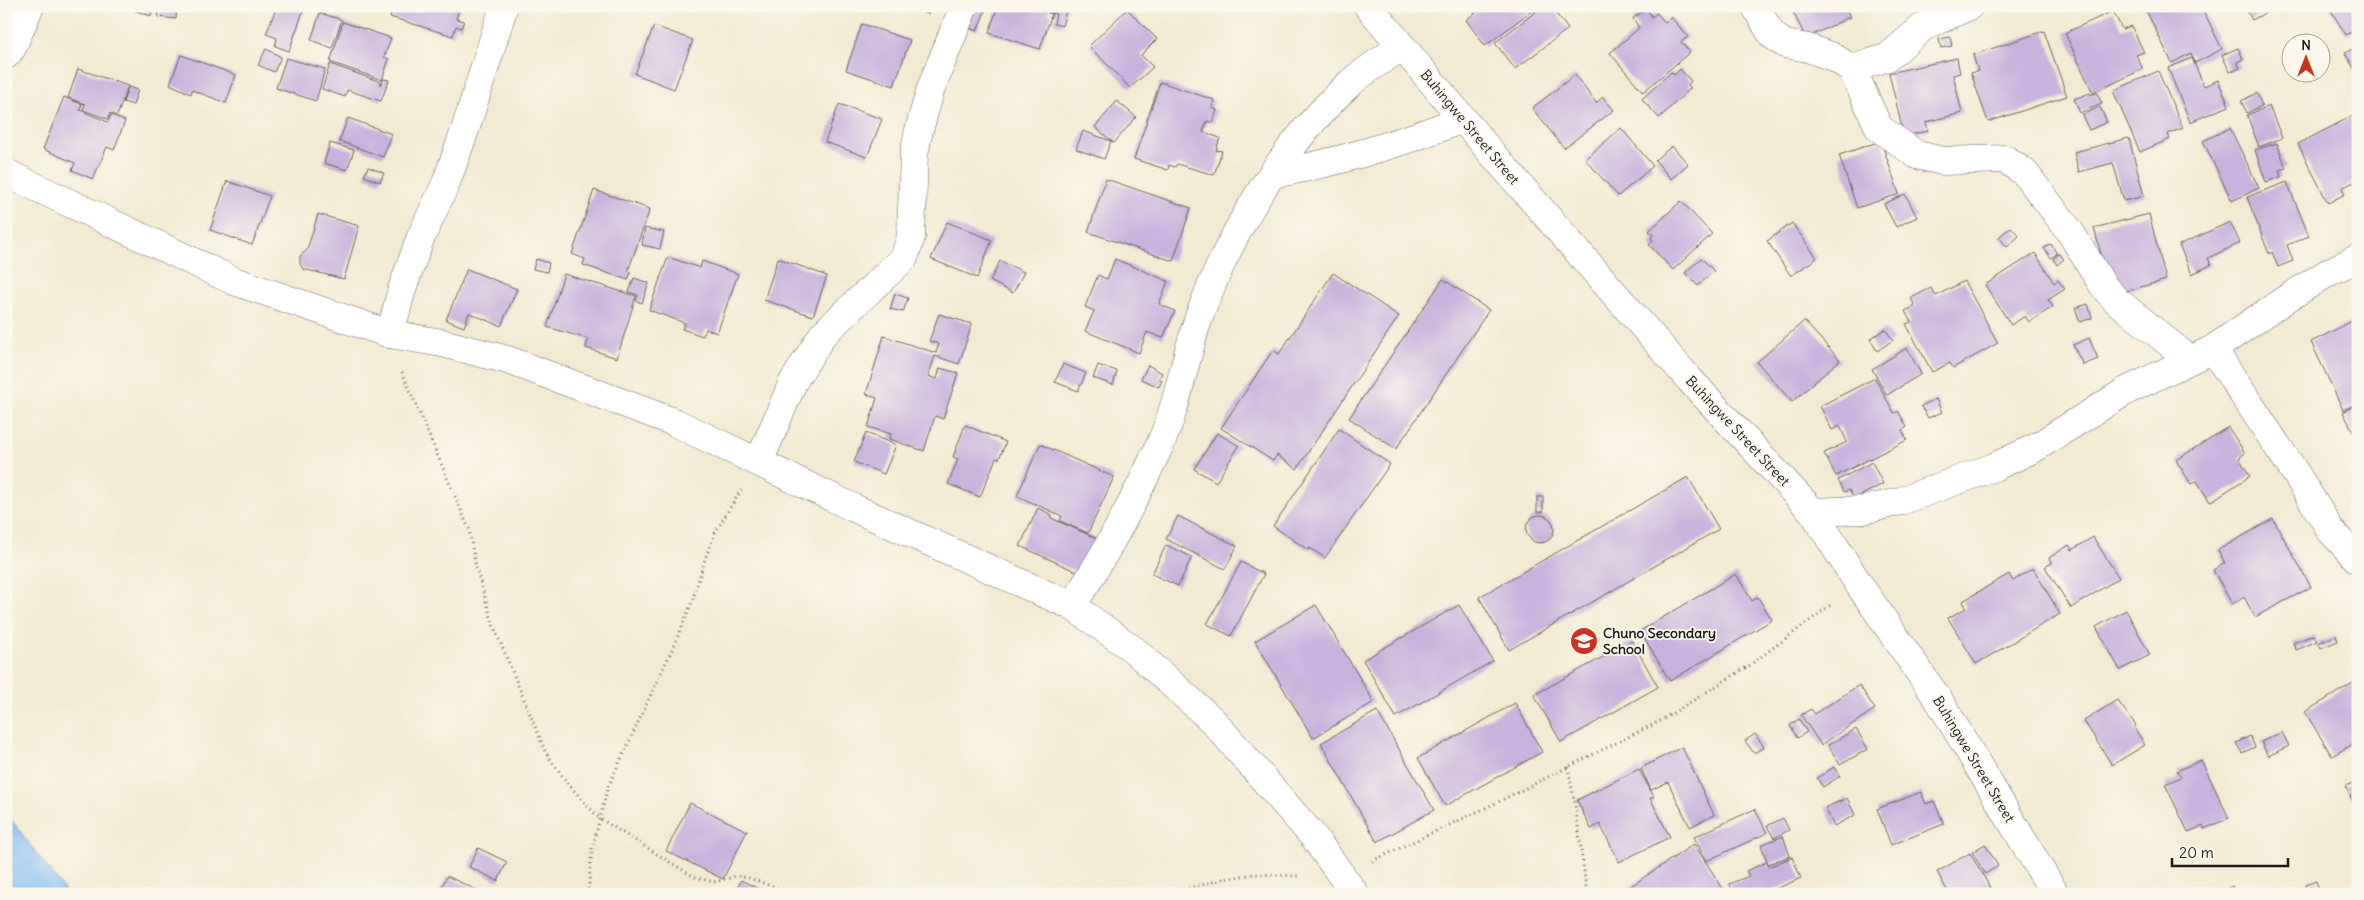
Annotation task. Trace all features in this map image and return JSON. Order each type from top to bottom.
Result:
[{"type":"street","points":[[6,55],[12,48],[30,6]]},
{"type":"street","points":[[390,334],[402,289],[420,239],[446,183],[465,130],[504,6]]},
{"type":"street","points":[[759,462],[777,414],[792,382],[823,334],[904,258],[911,237],[914,154],[919,130],[931,88],[964,6]]},
{"type":"street","name":"Buhingwe Street Street","points":[[1368,6],[1401,47],[1690,380],[1813,512],[1858,583],[1940,702],[2056,894]]},
{"type":"street","points":[[1755,6],[1772,35],[1785,44],[1808,48],[1833,57],[1852,70],[1879,128],[1917,155],[1943,161],[2005,159],[2025,173],[2069,230],[2104,287],[2117,302],[2201,354],[2298,477],[2331,531],[2358,560]]},
{"type":"street","points":[[1852,70],[1888,57],[1923,28],[1969,6]]},
{"type":"street","points":[[1072,606],[1104,558],[1160,446],[1199,318],[1219,270],[1262,187],[1299,139],[1333,100],[1351,83],[1401,47]]},
{"type":"street","points":[[1272,174],[1310,168],[1361,155],[1463,119]]},
{"type":"street","points":[[6,173],[234,281],[390,334],[442,343],[508,360],[550,374],[674,422],[1072,606],[1134,650],[1213,721],[1267,780],[1348,884]]},
{"type":"street","points":[[1813,512],[1864,510],[1901,501],[1994,467],[2035,448],[2126,391],[2201,354],[2329,272],[2358,258]]},
{"type":"path","points":[[390,334],[406,383],[452,484],[469,529],[476,568],[494,627],[546,752],[568,784],[599,818],[694,877],[714,882],[737,876],[746,877],[794,894]]},
{"type":"path","points":[[588,894],[592,849],[608,787],[692,602],[716,531],[759,462]]},
{"type":"path","points":[[1169,894],[1223,878],[1254,874],[1348,884],[1444,828],[1662,720],[1750,665],[1858,583]]},
{"type":"path","points":[[1568,767],[1587,894]]},
{"type":"water","points":[[6,813],[67,894],[6,894]]},
{"type":"building","points":[[122,6],[154,6],[151,16]]},
{"type":"building","points":[[160,6],[177,6],[176,19],[158,17]]},
{"type":"building","points":[[277,6],[305,6],[289,51],[275,46],[277,38],[266,34]]},
{"type":"building","points":[[393,6],[460,6],[456,19],[464,21],[461,28],[456,26],[453,36],[390,17]]},
{"type":"building","points":[[907,6],[930,6],[928,14]]},
{"type":"building","points":[[972,6],[985,11],[977,31],[963,26]]},
{"type":"building","points":[[998,6],[1050,6],[1048,13],[1052,14],[1040,49],[989,33]]},
{"type":"building","points":[[1054,6],[1067,7],[1062,26],[1054,24],[1056,14],[1052,13]]},
{"type":"building","points":[[1484,6],[1538,6],[1485,46],[1466,20]]},
{"type":"building","points":[[1543,6],[1550,6],[1568,29],[1515,69],[1495,43]]},
{"type":"building","points":[[1790,6],[1845,6],[1850,17],[1806,38]]},
{"type":"building","points":[[2144,6],[2201,6],[2222,49],[2195,63],[2191,53],[2172,63]]},
{"type":"building","points":[[2245,6],[2278,6],[2252,20]]},
{"type":"building","points":[[2335,6],[2358,6],[2358,28],[2346,35],[2330,9]]},
{"type":"building","points":[[1127,9],[1157,39],[1141,55],[1153,67],[1130,88],[1089,46]]},
{"type":"building","points":[[1647,9],[1652,17],[1657,13],[1665,23],[1671,17],[1688,37],[1681,42],[1690,52],[1643,92],[1610,53],[1639,28],[1633,18]]},
{"type":"building","points":[[2113,11],[2122,29],[2131,26],[2144,52],[2136,55],[2143,69],[2093,93],[2065,33]]},
{"type":"building","points":[[320,13],[342,20],[332,48],[311,40]]},
{"type":"building","points":[[343,22],[391,38],[384,57],[389,59],[382,80],[330,62]]},
{"type":"building","points":[[862,24],[910,40],[894,86],[846,70]]},
{"type":"building","points":[[654,26],[693,40],[674,89],[635,74]]},
{"type":"building","points":[[2044,31],[2067,96],[1988,122],[1971,73],[1978,71],[1973,55]]},
{"type":"building","points":[[1950,37],[1952,46],[1941,48],[1939,39]]},
{"type":"building","points":[[2358,46],[2358,75],[2345,53]]},
{"type":"building","points":[[2238,48],[2243,59],[2237,62],[2240,68],[2230,72],[2222,55]]},
{"type":"building","points":[[266,49],[281,57],[274,72],[258,65]]},
{"type":"building","points":[[181,55],[236,75],[226,103],[192,90],[191,94],[170,84]]},
{"type":"building","points":[[286,58],[325,69],[316,101],[276,88]]},
{"type":"building","points":[[1957,58],[1960,73],[1953,75],[1962,113],[1926,122],[1928,131],[1904,136],[1889,73]]},
{"type":"building","points":[[2192,58],[2204,86],[2218,80],[2229,106],[2190,122],[2168,68]]},
{"type":"building","points":[[330,64],[381,82],[381,85],[383,79],[389,80],[381,101],[347,90],[345,97],[322,89]]},
{"type":"building","points":[[78,69],[128,86],[117,116],[110,113],[108,119],[83,110],[85,104],[68,98]]},
{"type":"building","points":[[1680,69],[1691,81],[1688,85],[1691,88],[1659,118],[1642,99],[1671,72],[1674,75]]},
{"type":"building","points":[[2158,71],[2183,128],[2168,134],[2170,139],[2140,152],[2113,91]]},
{"type":"building","points":[[1575,75],[1596,103],[1603,97],[1614,110],[1564,148],[1532,108]]},
{"type":"building","points":[[1160,82],[1214,100],[1212,108],[1217,110],[1213,123],[1207,121],[1203,132],[1220,138],[1216,150],[1222,151],[1214,175],[1177,164],[1175,167],[1169,165],[1168,170],[1134,159]]},
{"type":"building","points":[[128,87],[138,90],[133,105],[123,102]]},
{"type":"building","points":[[2090,93],[2091,95],[2097,93],[2102,104],[2080,113],[2074,99]]},
{"type":"building","points":[[2257,93],[2262,106],[2247,113],[2241,101]]},
{"type":"building","points":[[64,97],[82,104],[80,110],[108,122],[111,115],[125,121],[114,150],[107,147],[93,179],[72,170],[75,163],[43,149]]},
{"type":"building","points":[[1117,101],[1136,117],[1114,143],[1095,127]]},
{"type":"building","points":[[839,104],[882,119],[867,157],[825,142]]},
{"type":"building","points":[[2269,106],[2282,138],[2259,147],[2247,115]]},
{"type":"building","points":[[2100,107],[2107,122],[2089,130],[2082,115]]},
{"type":"building","points":[[2358,113],[2358,180],[2342,188],[2345,194],[2328,203],[2298,144]]},
{"type":"building","points":[[348,118],[392,134],[383,157],[339,141]]},
{"type":"building","points":[[1621,128],[1653,166],[1618,196],[1585,159]]},
{"type":"building","points":[[2230,128],[2259,188],[2232,201],[2203,141]]},
{"type":"building","points":[[1083,131],[1111,141],[1104,159],[1076,149]]},
{"type":"building","points":[[2129,138],[2144,196],[2124,201],[2113,163],[2079,172],[2074,152]]},
{"type":"building","points":[[1881,141],[1899,194],[1857,208],[1839,155]]},
{"type":"building","points":[[330,143],[354,150],[347,170],[324,163]]},
{"type":"building","points":[[2277,143],[2286,168],[2279,170],[2281,177],[2266,182],[2255,150]]},
{"type":"building","points":[[1672,146],[1688,164],[1671,179],[1655,160]]},
{"type":"building","points":[[368,167],[384,173],[380,182],[364,176]]},
{"type":"building","points":[[1106,179],[1191,208],[1173,261],[1088,232]]},
{"type":"building","points":[[227,181],[270,196],[252,245],[210,230]]},
{"type":"building","points":[[2287,182],[2309,236],[2287,245],[2293,261],[2278,267],[2272,252],[2269,254],[2247,197]]},
{"type":"building","points":[[594,190],[650,209],[628,271],[631,272],[628,280],[583,265],[585,259],[572,254]]},
{"type":"building","points":[[1905,194],[1917,217],[1896,227],[1884,204]]},
{"type":"building","points":[[1681,201],[1712,234],[1673,270],[1649,245],[1653,240],[1651,238],[1653,235],[1649,231]]},
{"type":"building","points":[[318,214],[359,226],[344,279],[303,269],[300,263],[300,256],[307,250]]},
{"type":"building","points":[[2149,214],[2166,280],[2112,295],[2094,228]]},
{"type":"building","points":[[947,222],[992,240],[977,278],[931,259]]},
{"type":"building","points":[[2230,222],[2240,243],[2208,258],[2211,265],[2192,274],[2179,245]]},
{"type":"building","points":[[1792,223],[1817,258],[1791,276],[1767,241]]},
{"type":"building","points":[[2011,227],[2019,236],[2007,247],[1999,237]]},
{"type":"building","points":[[645,228],[664,232],[660,249],[642,245]]},
{"type":"building","points":[[2051,244],[2057,254],[2051,258],[2044,248]]},
{"type":"building","points":[[2035,253],[2054,283],[2058,280],[2065,289],[2048,300],[2053,307],[2029,322],[2025,316],[2011,325],[1985,285]]},
{"type":"building","points":[[2059,254],[2064,259],[2057,265],[2053,259]]},
{"type":"building","points":[[668,257],[700,268],[702,261],[738,274],[717,333],[706,329],[703,336],[682,329],[685,323],[649,310]]},
{"type":"building","points":[[778,258],[827,276],[813,316],[764,300]]},
{"type":"building","points":[[1701,258],[1714,271],[1698,286],[1685,273]]},
{"type":"building","points":[[536,259],[549,263],[547,272],[533,269]]},
{"type":"building","points":[[1115,259],[1168,281],[1159,304],[1175,311],[1163,338],[1147,332],[1139,353],[1085,331],[1094,311],[1085,307],[1098,275],[1107,279]]},
{"type":"building","points":[[1000,261],[1024,272],[1013,293],[990,281]]},
{"type":"building","points":[[467,269],[517,289],[501,326],[469,313],[464,327],[446,320]]},
{"type":"building","points":[[1333,273],[1399,316],[1297,469],[1277,455],[1273,461],[1221,428],[1273,350],[1279,354]]},
{"type":"building","points":[[564,274],[636,296],[617,358],[586,348],[588,339],[547,327]]},
{"type":"building","points":[[634,278],[649,283],[642,303],[636,301],[638,295],[629,292]]},
{"type":"building","points":[[1443,279],[1489,310],[1396,449],[1349,418]]},
{"type":"building","points":[[1964,281],[1998,343],[1953,368],[1950,363],[1932,372],[1906,324],[1911,322],[1905,311],[1915,306],[1911,298],[1931,288],[1936,296]]},
{"type":"building","points":[[895,294],[908,298],[903,312],[890,309]]},
{"type":"building","points":[[2088,304],[2092,318],[2080,322],[2075,308]]},
{"type":"building","points":[[939,314],[972,324],[959,364],[935,356],[928,376],[937,379],[940,368],[958,373],[943,419],[935,416],[924,451],[889,439],[891,434],[868,427],[877,398],[866,394],[884,336],[936,353],[939,344],[929,341]]},
{"type":"building","points":[[2358,318],[2358,403],[2343,410],[2311,342]]},
{"type":"building","points":[[1804,321],[1840,360],[1792,402],[1757,362]]},
{"type":"building","points":[[1885,329],[1893,340],[1877,351],[1870,339]]},
{"type":"building","points":[[2089,338],[2098,359],[2083,365],[2073,345]]},
{"type":"building","points":[[1907,348],[1921,374],[1887,395],[1872,369]]},
{"type":"building","points":[[1063,364],[1086,373],[1078,391],[1055,382]]},
{"type":"building","points":[[1098,365],[1117,371],[1113,385],[1093,378]]},
{"type":"building","points":[[1148,365],[1162,373],[1159,378],[1162,380],[1159,387],[1141,379]]},
{"type":"building","points":[[1875,378],[1894,413],[1898,411],[1907,427],[1902,430],[1907,440],[1836,476],[1824,453],[1847,442],[1840,426],[1832,430],[1820,406]]},
{"type":"building","points":[[1936,399],[1942,412],[1928,418],[1921,406]]},
{"type":"building","points":[[2358,404],[2358,441],[2343,412]]},
{"type":"building","points":[[965,425],[1006,442],[999,459],[996,458],[980,497],[948,484],[958,459],[953,457]]},
{"type":"building","points":[[2228,427],[2245,453],[2239,458],[2250,476],[2210,502],[2197,481],[2191,484],[2176,460]]},
{"type":"building","points":[[1339,429],[1390,464],[1325,558],[1310,548],[1308,550],[1273,526]]},
{"type":"building","points":[[866,433],[896,445],[884,474],[854,462]]},
{"type":"building","points":[[1217,433],[1239,446],[1216,482],[1194,469]]},
{"type":"building","points":[[1040,444],[1114,477],[1088,533],[1060,521],[1062,516],[1017,496]]},
{"type":"building","points":[[1872,462],[1883,484],[1854,499],[1849,490],[1844,492],[1838,480]]},
{"type":"building","points":[[1688,477],[1719,529],[1509,650],[1479,597]]},
{"type":"building","points":[[1537,497],[1543,497],[1543,512],[1537,512]]},
{"type":"building","points":[[1038,508],[1052,515],[1051,518],[1100,540],[1084,575],[1020,546]]},
{"type":"building","points":[[1540,515],[1550,519],[1554,529],[1550,539],[1540,543],[1530,539],[1526,529],[1530,519]]},
{"type":"building","points":[[1178,516],[1237,546],[1225,569],[1166,539]]},
{"type":"building","points":[[2273,519],[2311,587],[2255,617],[2244,597],[2232,604],[2213,570],[2225,563],[2218,550]]},
{"type":"building","points":[[2093,537],[2119,578],[2071,608],[2045,567],[2052,563],[2049,558],[2069,545],[2072,550]]},
{"type":"building","points":[[1166,545],[1192,557],[1178,586],[1152,574]]},
{"type":"building","points":[[1241,562],[1264,574],[1231,636],[1207,624]]},
{"type":"building","points":[[2033,568],[2060,614],[1976,664],[1948,618],[1966,608],[1963,601],[2009,574],[2013,581]]},
{"type":"building","points":[[1736,574],[1752,601],[1758,597],[1772,620],[1670,681],[1640,631]]},
{"type":"building","points":[[1316,605],[1374,702],[1313,738],[1255,641]]},
{"type":"building","points":[[1459,605],[1493,661],[1396,717],[1363,660]]},
{"type":"building","points":[[2126,610],[2150,655],[2120,670],[2096,627]]},
{"type":"building","points":[[2314,635],[2317,641],[2296,650],[2293,643]]},
{"type":"building","points":[[2336,636],[2338,641],[2321,648],[2318,643]]},
{"type":"building","points":[[1632,641],[1658,687],[1561,742],[1534,695]]},
{"type":"building","points":[[2358,680],[2358,741],[2332,756],[2305,712]]},
{"type":"building","points":[[1859,685],[1875,709],[1821,745],[1801,715],[1811,709],[1815,714]]},
{"type":"building","points":[[2117,700],[2136,725],[2134,727],[2145,745],[2112,765],[2084,721]]},
{"type":"building","points":[[1515,703],[1542,752],[1445,806],[1418,758]]},
{"type":"building","points":[[1377,711],[1434,810],[1377,842],[1321,743]]},
{"type":"building","points":[[1799,719],[1807,732],[1797,738],[1790,725]]},
{"type":"building","points":[[1856,729],[1868,749],[1840,765],[1828,745]]},
{"type":"building","points":[[2282,732],[2289,746],[2268,756],[2261,742]]},
{"type":"building","points":[[1755,734],[1764,747],[1754,753],[1745,741]]},
{"type":"building","points":[[2250,736],[2255,747],[2242,753],[2236,743]]},
{"type":"building","points":[[1682,747],[1714,815],[1690,827],[1668,782],[1651,790],[1641,768]]},
{"type":"building","points":[[2201,760],[2229,818],[2204,829],[2203,826],[2188,832],[2165,784],[2181,777],[2177,771]]},
{"type":"building","points":[[1834,767],[1840,776],[1823,787],[1817,778]]},
{"type":"building","points":[[1639,769],[1654,797],[1650,798],[1670,837],[1619,862],[1600,824],[1591,829],[1577,800]]},
{"type":"building","points":[[2358,781],[2358,811],[2345,786]]},
{"type":"building","points":[[1921,792],[1926,804],[1934,801],[1944,824],[1891,845],[1877,809]]},
{"type":"building","points":[[1847,798],[1855,815],[1834,826],[1825,808]]},
{"type":"building","points":[[690,803],[747,831],[723,879],[666,851]]},
{"type":"building","points":[[1755,809],[1767,833],[1706,861],[1694,837]]},
{"type":"building","points":[[1783,818],[1789,830],[1774,838],[1767,826]]},
{"type":"building","points":[[1783,836],[1790,856],[1768,864],[1761,845]]},
{"type":"building","points":[[1694,844],[1724,890],[1718,894],[1632,894],[1628,888]]},
{"type":"building","points":[[1985,844],[1998,866],[1985,874],[1972,852]]},
{"type":"building","points":[[478,848],[507,862],[498,881],[469,867]]},
{"type":"building","points":[[1970,853],[1994,894],[1949,894],[1937,872]]},
{"type":"building","points":[[1792,857],[1801,878],[1764,894],[1734,894],[1729,884],[1749,876],[1746,871],[1767,862],[1768,867]]},
{"type":"building","points":[[447,876],[485,894],[438,894]]},
{"type":"building","points":[[741,880],[759,889],[756,894],[735,894]]},
{"type":"building","points":[[2316,881],[2320,894],[2307,894],[2305,885]]},
{"type":"building","points":[[2232,886],[2236,894],[2217,894]]},
{"type":"place","name":"Chuno Secondary School","points":[[1584,641]]}]
